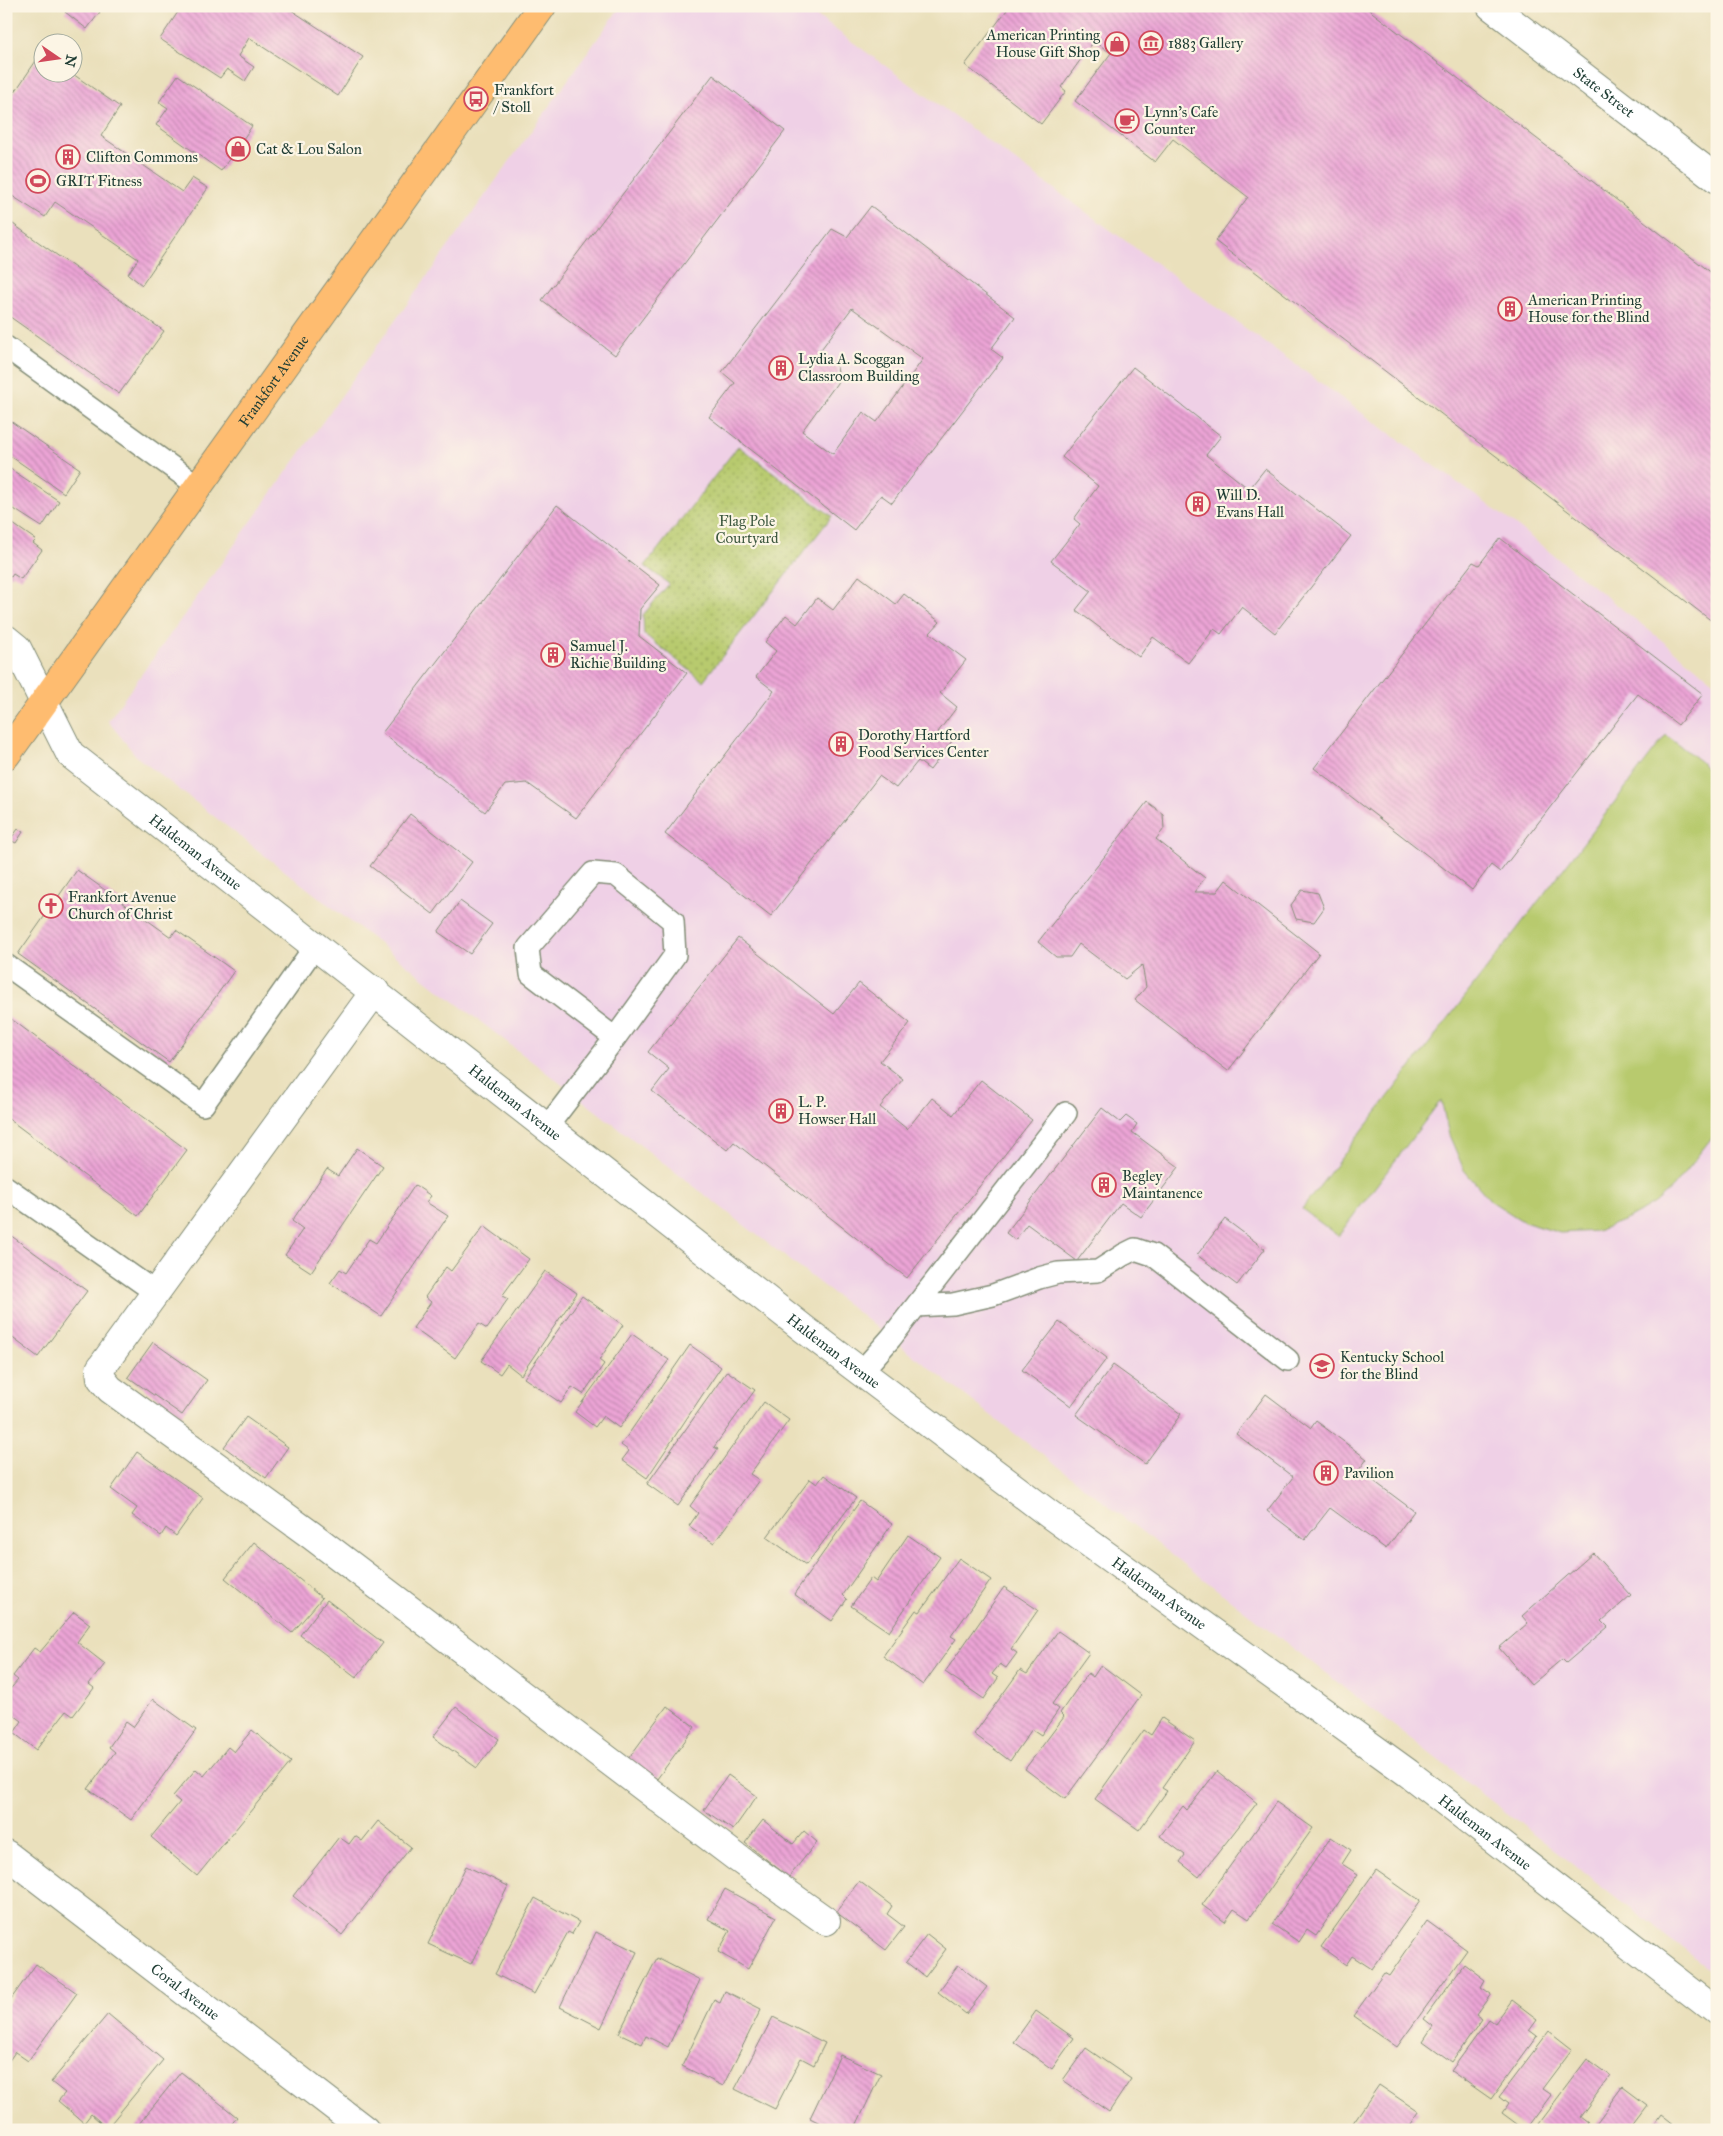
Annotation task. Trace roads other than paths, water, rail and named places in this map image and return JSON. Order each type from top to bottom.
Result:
[{"type":"main road","name":"Frankfort Avenue","points":[[6,755],[542,6]]},
{"type":"street","name":"State Street","points":[[1491,6],[1717,179]]},
{"type":"street","name":"Haldeman Avenue","points":[[6,639],[17,648],[70,754],[862,1372],[1049,1514],[1408,1773],[1717,2012]]},
{"type":"street","points":[[375,991],[100,1369],[101,1378],[110,1389],[311,1535],[736,1857],[826,1921]]},
{"type":"street","name":"Coral Avenue","points":[[6,1854],[365,2130]]},
{"type":"lane","points":[[6,346],[198,486]]},
{"type":"lane","points":[[547,1127],[616,1038],[675,955],[673,921],[616,876],[593,874],[528,948],[531,974],[616,1038]]},
{"type":"lane","points":[[6,965],[203,1106],[316,946]]},
{"type":"lane","points":[[862,1372],[891,1338],[1066,1113]]},
{"type":"lane","points":[[6,1187],[156,1292]]},
{"type":"lane","points":[[916,1306],[952,1304],[993,1296],[1039,1278],[1058,1274],[1098,1271],[1135,1249],[1153,1255],[1288,1360]]},
{"type":"place","name":"1883 Gallery","points":[[1151,43]]},
{"type":"place","name":"American Printing House Gift Shop","points":[[1117,44]]},
{"type":"place","name":"Frankfort / Stoll","points":[[476,99]]},
{"type":"place","name":"Lynn's Cafe Counter","points":[[1127,121]]},
{"type":"place","name":"Cat & Lou Salon","points":[[238,149]]},
{"type":"place","name":"Clifton Commons","points":[[68,157]]},
{"type":"place","name":"GRIT Fitness","points":[[38,181]]},
{"type":"place","name":"American Printing House for the Blind","points":[[1510,309]]},
{"type":"place","name":"Lydia A. Scoggan Classroom Building","points":[[781,368]]},
{"type":"place","name":"Will D. Evans Hall","points":[[1198,504]]},
{"type":"place","name":"Samuel J. Richie Building","points":[[553,655]]},
{"type":"place","name":"Dorothy Hartford Food Services Center","points":[[841,744]]},
{"type":"place","name":"Frankfort Avenue Church of Christ","points":[[51,906]]},
{"type":"place","name":"L. P. Howser Hall","points":[[781,1111]]},
{"type":"place","name":"Begley Maintanence","points":[[1104,1185]]},
{"type":"place","name":"Kentucky School for the Blind","points":[[1322,1366]]},
{"type":"place","name":"Pavilion","points":[[1326,1473]]},
{"type":"park label","name":"Flag Pole Courtyard","points":[[747,530]]}]
